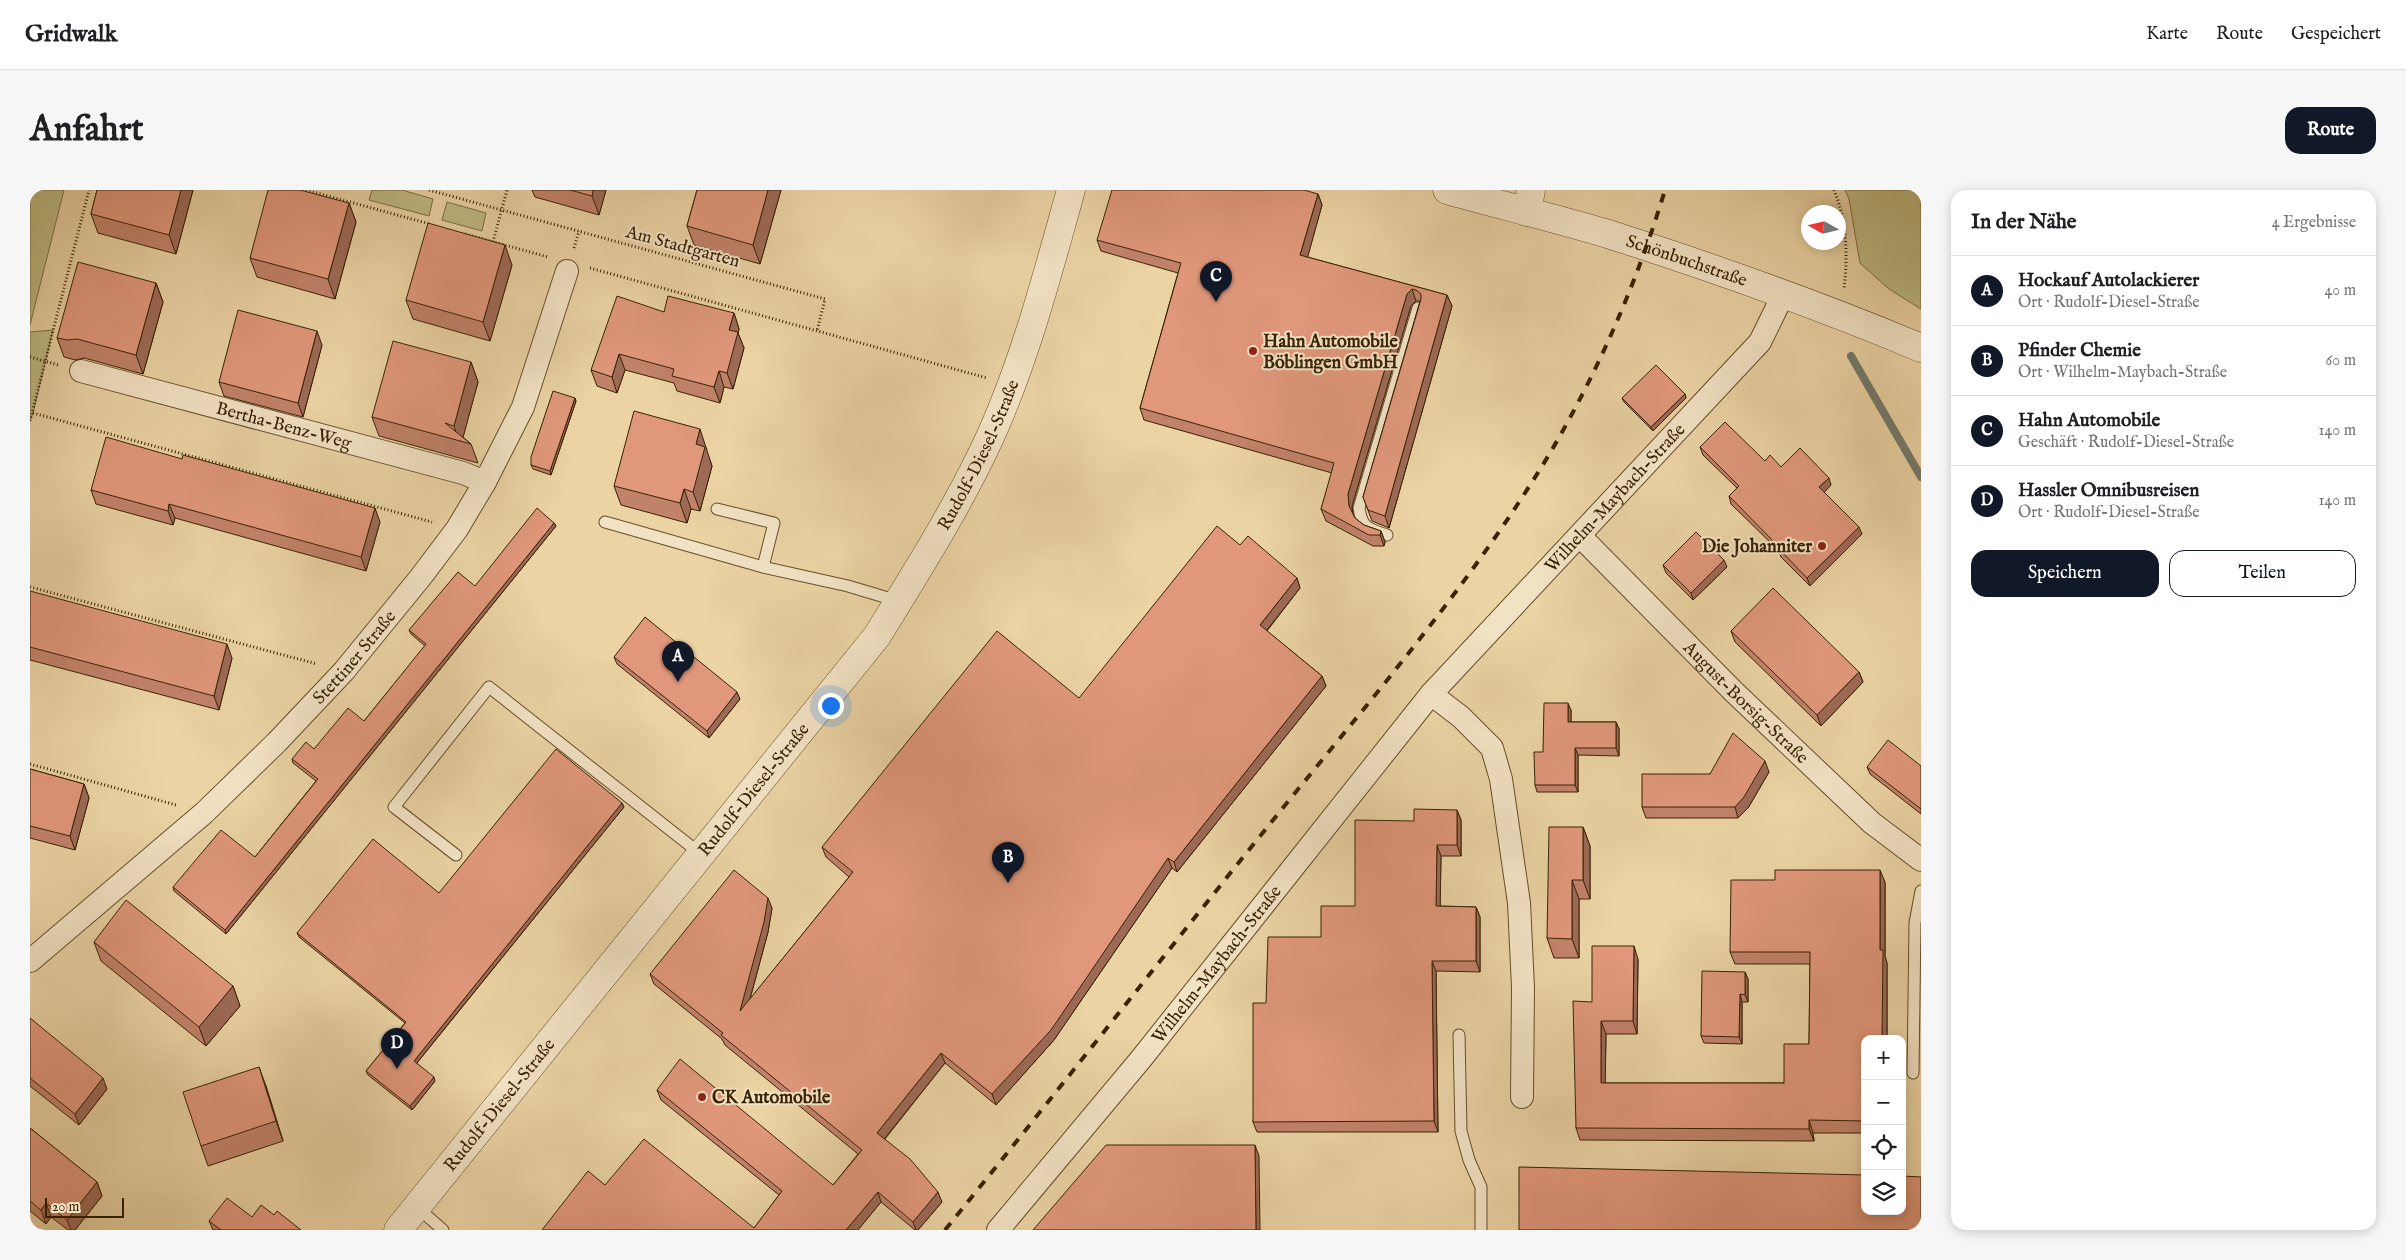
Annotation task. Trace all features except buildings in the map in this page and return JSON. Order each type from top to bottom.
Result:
[{"type":"street","name":"Rudolf-Diesel-Straße","points":[[398,1230],[877,636],[936,539],[990,436],[1012,384],[1071,190]]},
{"type":"street","name":"Schönbuchstraße","points":[[1447,190],[1529,201],[1607,234],[1842,314],[1921,348]]},
{"type":"street","name":"Stettiner Straße","points":[[30,961],[204,813],[277,742],[344,671],[420,578],[457,529],[485,482],[523,407],[569,266]]},
{"type":"street","name":"Wilhelm-Maybach-Straße","points":[[998,1230],[1141,1059],[1431,694],[1760,342],[1784,294]]},
{"type":"street","name":"Bertha-Benz-Weg","points":[[81,371],[454,471],[485,482]]},
{"type":"street","name":"August-Borsig-Straße","points":[[1580,536],[1734,692],[1872,823],[1921,860]]},
{"type":"street","points":[[1431,694],[1461,718],[1492,748],[1501,780],[1519,903],[1523,988],[1522,1097]]},
{"type":"lane","points":[[1387,535],[1368,529],[1361,520],[1359,508],[1418,308]]},
{"type":"lane","points":[[717,509],[774,523],[763,567]]},
{"type":"lane","points":[[605,522],[763,567],[848,586],[898,601]]},
{"type":"lane","points":[[456,855],[394,807],[489,687],[702,855]]},
{"type":"lane","points":[[1913,1074],[1915,923],[1921,892]]},
{"type":"lane","points":[[1459,1035],[1460,1131],[1469,1160],[1481,1186],[1481,1230]]},
{"type":"lane","points":[[417,1207],[443,1230]]},
{"type":"path","points":[[30,421],[89,190]]},
{"type":"path","points":[[306,190],[437,226]]},
{"type":"path","name":"Am Stadtgarten","points":[[429,190],[825,299],[817,331]]},
{"type":"path","points":[[493,242],[507,190]]},
{"type":"path","points":[[1834,190],[1843,218],[1846,268],[1842,314]]},
{"type":"path","points":[[456,231],[569,266],[1012,384]]},
{"type":"path","points":[[30,357],[44,361]]},
{"type":"path","points":[[33,413],[457,529]]},
{"type":"path","points":[[30,587],[344,671]]},
{"type":"path","points":[[30,764],[204,813]]},
{"type":"shaded area","points":[[30,190],[64,190],[30,325]]},
{"type":"shaded area","points":[[372,190],[402,190],[433,199],[429,216],[369,200]]},
{"type":"shaded area","points":[[1845,190],[1921,190],[1921,309],[1889,289],[1860,263],[1849,199]]},
{"type":"shaded area","points":[[447,202],[486,213],[482,231],[442,220]]},
{"type":"shaded area","points":[[53,330],[33,413],[30,421],[30,332]]},
{"type":"waterway","points":[[1851,356],[1921,477]]},
{"type":"railway","points":[[945,1230],[1416,644],[1486,550],[1550,453],[1601,358],[1642,258],[1665,190]]},
{"type":"place","name":"Hahn Automobile","points":[[1216,302]]},
{"type":"place","name":"Hahn Automobile Böblingen GmbH","points":[[1253,351]]},
{"type":"place","name":"Die Johanniter","points":[[1822,546]]},
{"type":"place","name":"Hockauf Autolackierer","points":[[678,682]]},
{"type":"place","name":"Pfinder Chemie","points":[[1008,883]]},
{"type":"place","name":"Hassler Omnibusreisen","points":[[397,1069]]},
{"type":"place","name":"CK Automobile","points":[[702,1097]]}]
